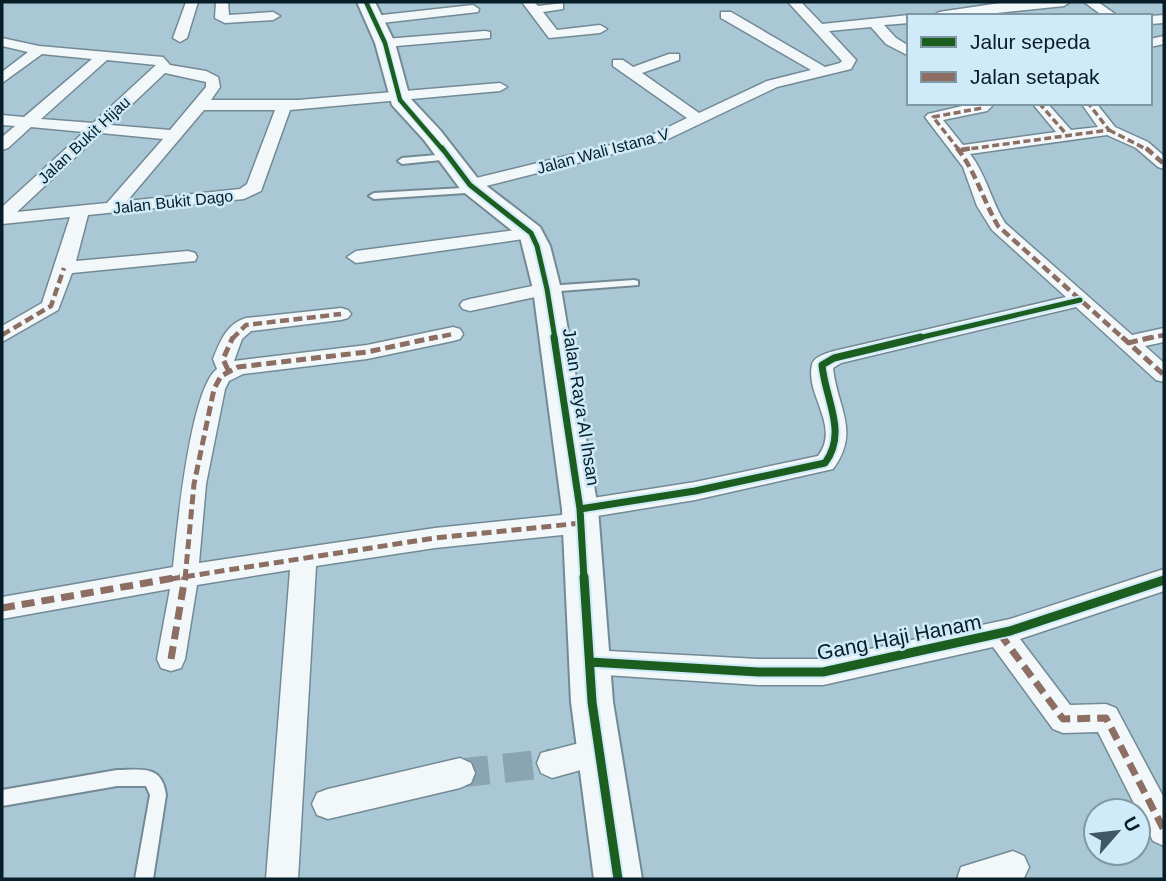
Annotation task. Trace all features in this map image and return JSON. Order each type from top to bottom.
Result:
[{"type":"street","points":[[180,38],[192,2]]},
{"type":"street","points":[[222,2],[222,18],[225,19],[273,16]]},
{"type":"street","name":"Jalan Wali Istana V","points":[[469,189],[658,138],[772,84],[850,63],[794,2]]},
{"type":"street","points":[[985,13],[1004,4],[1064,2]]},
{"type":"street","points":[[1090,2],[1109,14]]},
{"type":"street","points":[[1035,5],[1048,14]]},
{"type":"street","points":[[532,6],[558,6]]},
{"type":"street","points":[[532,6],[554,35],[600,29]]},
{"type":"street","points":[[473,9],[369,11],[385,43],[403,102],[449,157],[469,189],[531,233]]},
{"type":"street","points":[[726,15],[824,72]]},
{"type":"street","points":[[819,28],[907,19]]},
{"type":"street","points":[[874,22],[891,41],[907,51]]},
{"type":"street","points":[[385,43],[485,35]]},
{"type":"street","points":[[2,42],[39,50],[158,60],[163,64],[162,68],[206,75],[212,80],[212,87],[201,105],[111,208]]},
{"type":"street","points":[[2,61],[19,46]]},
{"type":"street","points":[[2,79],[39,50]]},
{"type":"street","points":[[2,145],[104,55]]},
{"type":"street","points":[[633,72],[674,57]]},
{"type":"street","points":[[618,63],[696,118]]},
{"type":"street","name":"Jalan Bukit Hijau","points":[[7,215],[162,68]]},
{"type":"street","points":[[201,105],[284,106],[403,102],[500,87]]},
{"type":"street","points":[[983,105],[982,108],[933,117],[971,166],[986,206],[998,226],[1164,374]]},
{"type":"street","points":[[1041,105],[1067,135]]},
{"type":"street","points":[[1090,105],[1109,130],[1142,145],[1164,164]]},
{"type":"street","name":"Jalan Bukit Dago","points":[[7,215],[80,213],[244,194],[253,190],[284,106]]},
{"type":"street","points":[[2,120],[175,135]]},
{"type":"street","points":[[961,150],[1109,130]]},
{"type":"street","points":[[2,335],[51,306],[80,213]]},
{"type":"street","points":[[356,257],[531,233]]},
{"type":"street","name":"Jalan Raya Al Ihsan","points":[[531,233],[537,246],[547,289],[581,516],[598,752],[618,879]]},
{"type":"street","points":[[64,268],[188,257]]},
{"type":"street","points":[[470,305],[547,289]]},
{"type":"street","points":[[2,608],[185,576],[581,516],[825,463],[835,453],[838,431],[822,378],[822,365],[834,358],[1080,300]]},
{"type":"street","points":[[228,370],[223,359],[235,331],[246,325],[341,314]]},
{"type":"street","points":[[171,659],[185,576],[194,484],[214,389],[228,370],[367,352],[453,334]]},
{"type":"street","points":[[1128,343],[1164,335]]},
{"type":"street","points":[[282,879],[304,558]]},
{"type":"street","name":"Gang Haji Hanam","points":[[590,662],[758,672],[823,672],[1000,634],[1164,580]]},
{"type":"street","points":[[1000,634],[1063,719],[1106,718],[1164,830]]},
{"type":"street","points":[[552,763],[598,752]]},
{"type":"street","points":[[328,804],[460,773]]},
{"type":"street","points":[[973,879],[1013,867]]},
{"type":"lane","points":[[402,161],[449,157]]},
{"type":"lane","points":[[374,196],[469,189]]},
{"type":"lane","points":[[547,289],[634,284]]},
{"type":"lane","points":[[2,798],[117,778],[150,778],[157,787],[158,795],[144,879]]},
{"type":"tunnel","points":[[460,773],[552,763]]},
{"type":"marked path","points":[[983,105],[982,108],[933,117],[971,166],[986,206],[998,226],[1164,375]]},
{"type":"marked path","points":[[1041,105],[1067,135]]},
{"type":"marked path","points":[[961,150],[1109,130],[1090,105]]},
{"type":"marked path","points":[[1109,130],[1142,145],[1164,164]]},
{"type":"marked path","points":[[2,335],[51,306],[64,268]]},
{"type":"marked path","points":[[228,370],[223,359],[234,335],[246,325],[341,314]]},
{"type":"marked path","points":[[171,659],[185,576],[194,484],[214,389],[221,376],[238,367],[367,352],[453,334]]},
{"type":"marked path","points":[[1128,343],[1164,335]]},
{"type":"marked path","points":[[2,608],[185,576],[435,538],[582,523]]},
{"type":"marked path","points":[[1000,634],[1063,719],[1106,718],[1164,830]]},
{"type":"cycle path","points":[[366,2],[385,43],[400,100],[432,135],[470,185],[531,233],[537,246],[547,289],[580,509],[592,702],[618,879]]},
{"type":"cycle path","points":[[580,509],[695,491],[825,463],[833,452],[836,429],[822,365],[834,358],[1080,300]]},
{"type":"cycle path","points":[[590,662],[758,672],[823,672],[1010,631],[1164,580]]}]
